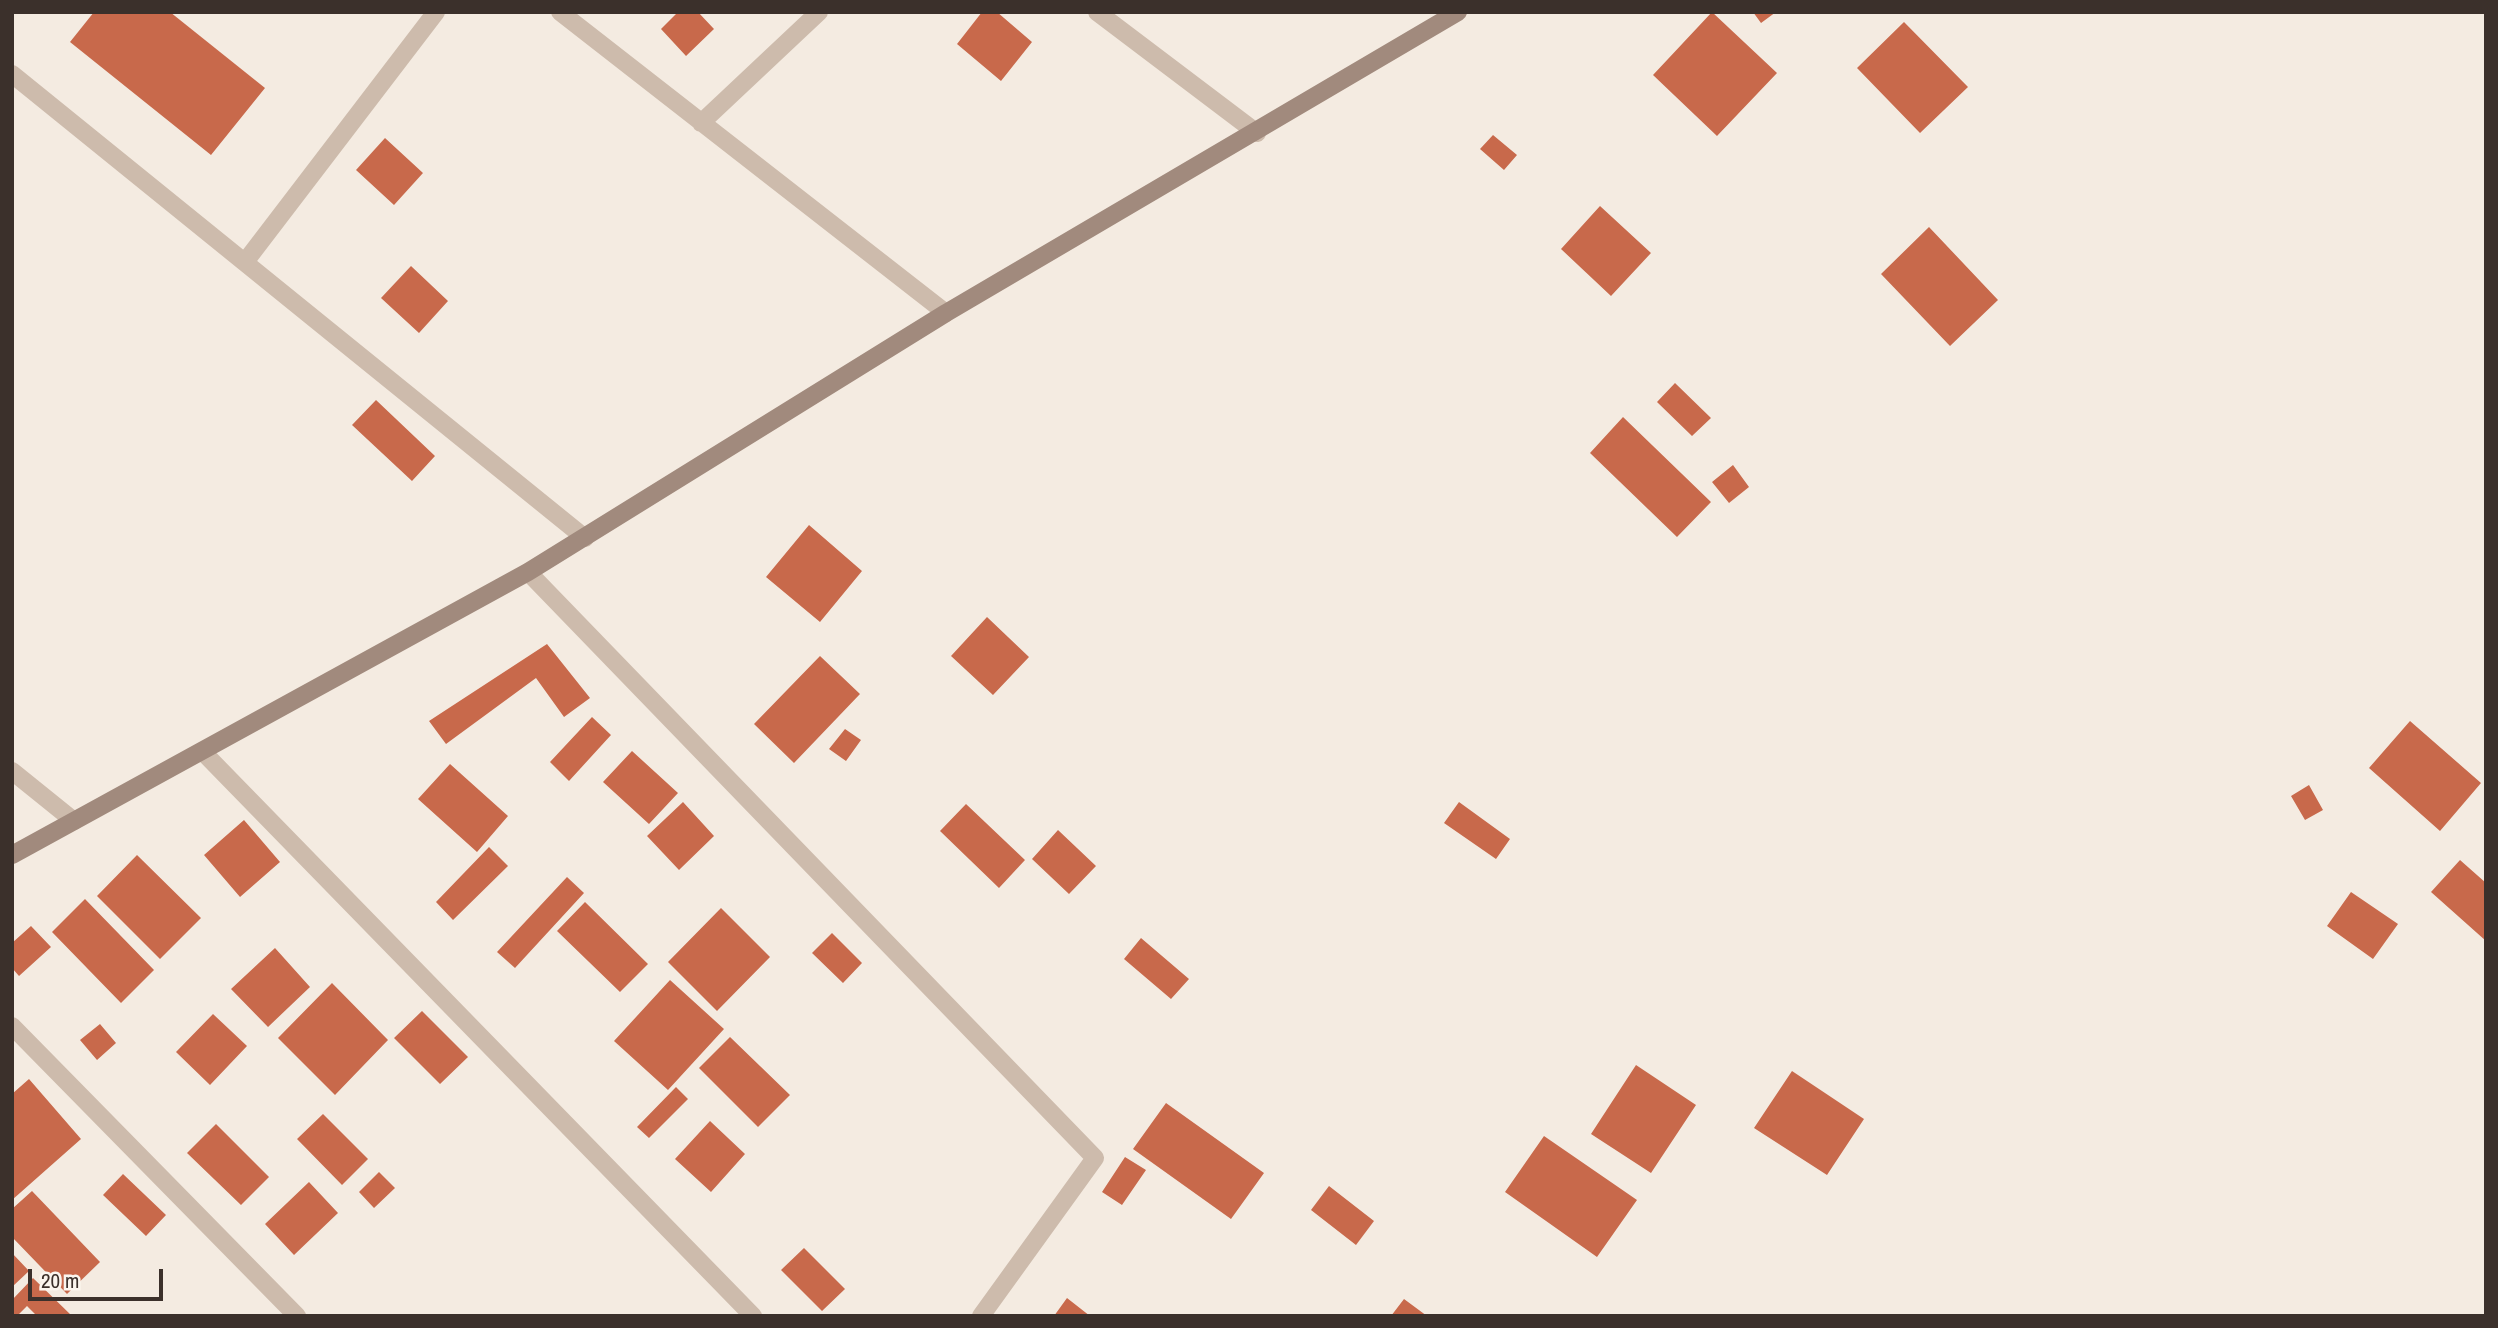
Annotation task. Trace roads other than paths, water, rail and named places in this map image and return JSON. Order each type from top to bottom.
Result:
[{"type":"street","points":[[245,262],[436,12]]},
{"type":"street","points":[[560,12],[946,313]]},
{"type":"street","points":[[701,122],[819,12]]},
{"type":"street","points":[[1097,12],[1257,133]]},
{"type":"street","points":[[12,855],[528,572],[946,313],[1257,133],[1458,12]]},
{"type":"street","points":[[12,74],[585,538]]},
{"type":"street","points":[[528,572],[1095,1157],[981,1316]]},
{"type":"street","points":[[202,751],[753,1316]]},
{"type":"street","points":[[12,771],[74,821]]},
{"type":"street","points":[[12,1026],[297,1316]]}]
